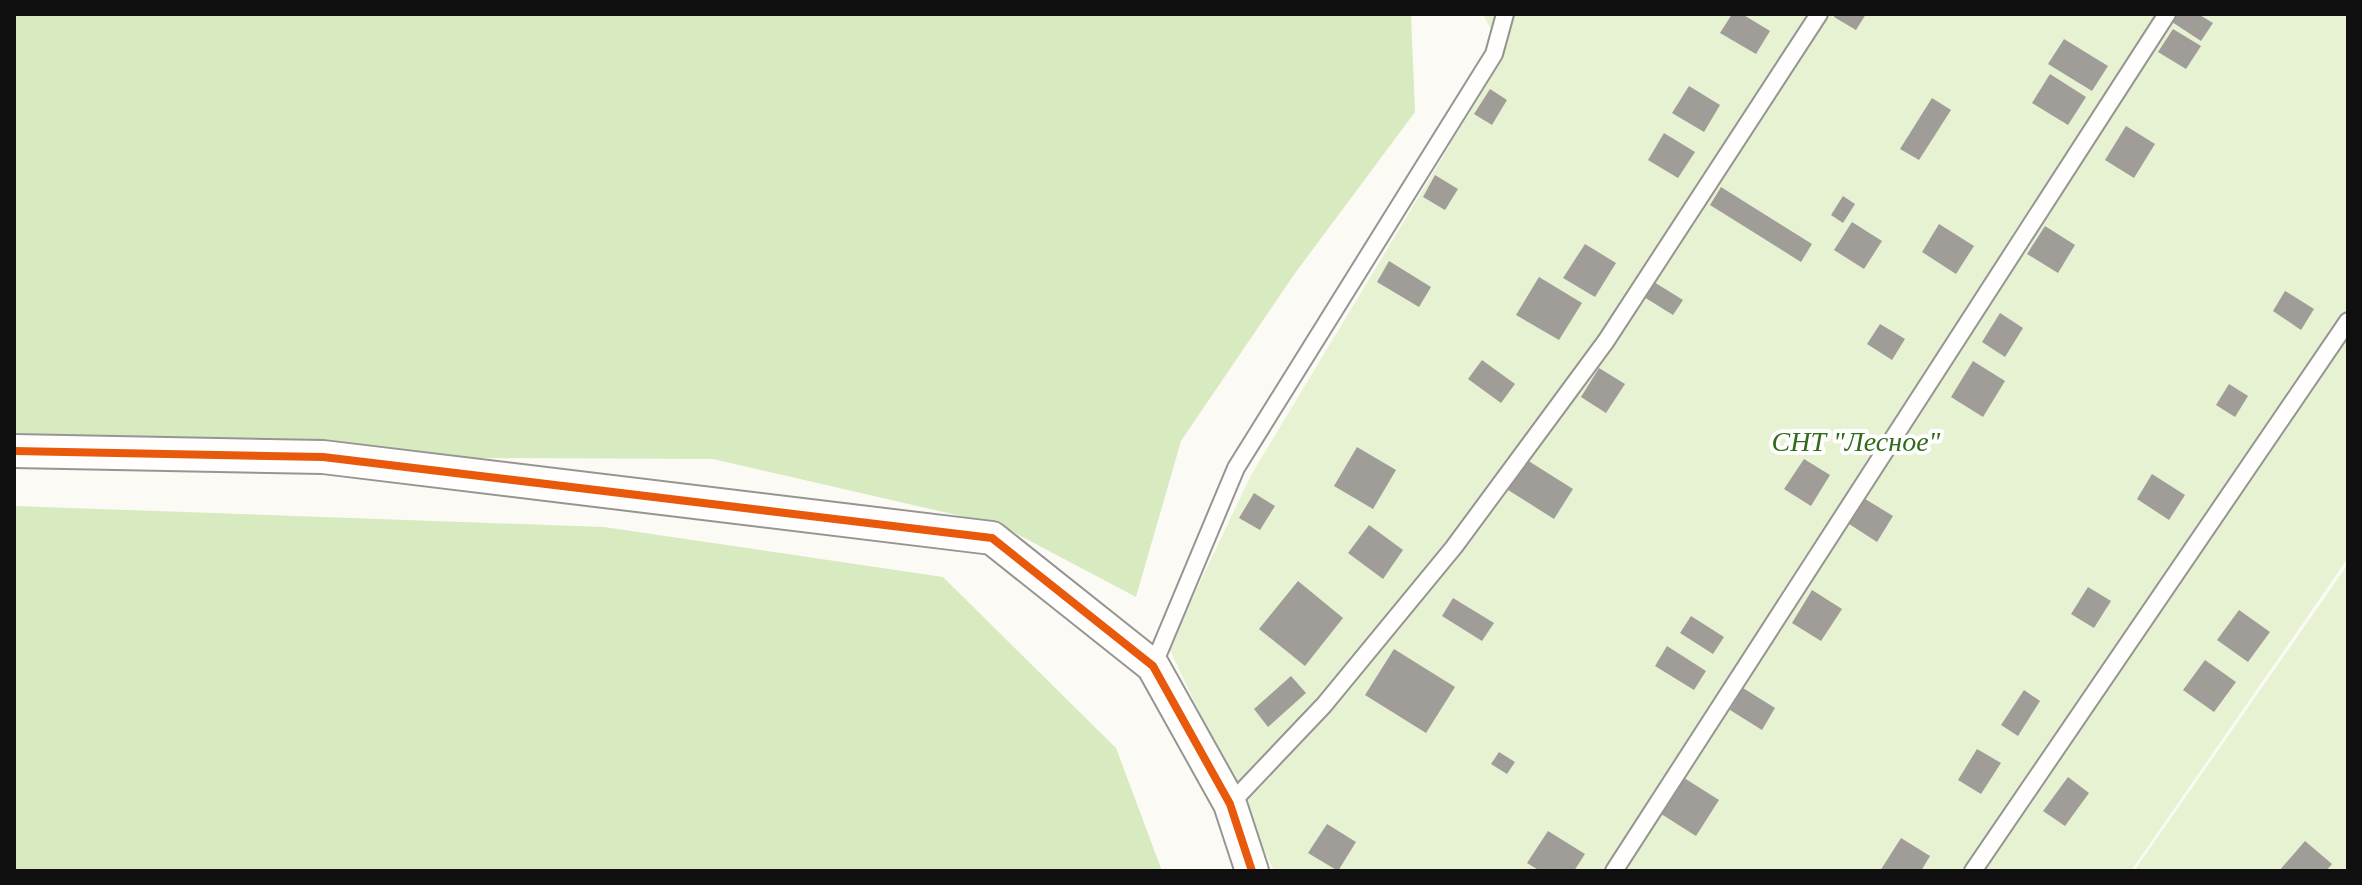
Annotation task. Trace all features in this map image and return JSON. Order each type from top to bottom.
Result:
[{"type":"street","points":[[14,451],[323,457],[992,538],[1153,666],[1230,804],[1252,871]]},
{"type":"lane","points":[[1153,666],[1236,468],[1494,54],[1505,14]]},
{"type":"lane","points":[[1230,804],[1324,705],[1464,534],[1606,341],[1819,14]]},
{"type":"lane","points":[[1614,871],[2167,14]]},
{"type":"lane","points":[[1973,871],[2348,321]]},
{"type":"green space","points":[[14,14],[1411,14],[1415,112],[1293,276],[1181,441],[1136,597],[1000,525],[713,459],[14,456]]},
{"type":"green space","name":"СНТ \"Лесное\"","points":[[1483,14],[2348,14],[2348,558],[2131,871],[1274,871],[1169,648],[1250,477],[1504,55]]},
{"type":"green space","points":[[14,506],[604,527],[943,577],[1116,748],[1162,871],[14,871]]},
{"type":"green space","points":[[2348,564],[2348,871],[2134,871]]},
{"type":"building","points":[[1732,14],[1742,14],[1770,31],[1756,54],[1720,33]]},
{"type":"building","points":[[1835,14],[1866,14],[1856,30],[1834,17]]},
{"type":"building","points":[[2177,14],[2198,14],[2213,23],[2201,41],[2172,22]]},
{"type":"building","points":[[2173,29],[2201,46],[2186,69],[2158,52]]},
{"type":"building","points":[[2064,39],[2108,66],[2092,91],[2048,64]]},
{"type":"building","points":[[2050,74],[2086,97],[2068,125],[2032,103]]},
{"type":"building","points":[[1689,86],[1720,105],[1704,132],[1672,113]]},
{"type":"building","points":[[1490,89],[1507,100],[1492,125],[1474,114]]},
{"type":"building","points":[[1932,98],[1951,110],[1919,160],[1900,149]]},
{"type":"building","points":[[2126,126],[2155,144],[2134,178],[2105,160]]},
{"type":"building","points":[[1664,133],[1695,152],[1678,178],[1648,160]]},
{"type":"building","points":[[1435,175],[1458,189],[1445,210],[1423,197]]},
{"type":"building","points":[[1721,187],[1812,244],[1801,262],[1710,205]]},
{"type":"building","points":[[1843,196],[1855,204],[1843,223],[1831,215]]},
{"type":"building","points":[[1852,222],[1882,241],[1864,269],[1834,250]]},
{"type":"building","points":[[1939,224],[1974,246],[1956,274],[1922,252]]},
{"type":"building","points":[[2045,226],[2075,245],[2058,273],[2027,254]]},
{"type":"building","points":[[1585,244],[1616,263],[1595,297],[1563,278]]},
{"type":"building","points":[[1389,261],[1431,287],[1419,307],[1377,282]]},
{"type":"building","points":[[1539,277],[1582,303],[1559,340],[1516,315]]},
{"type":"building","points":[[1654,282],[1683,300],[1673,315],[1644,297]]},
{"type":"building","points":[[2285,291],[2314,309],[2301,330],[2273,311]]},
{"type":"building","points":[[2000,313],[2023,328],[2005,357],[1982,342]]},
{"type":"building","points":[[1880,324],[1905,339],[1892,360],[1867,344]]},
{"type":"building","points":[[1482,360],[1515,384],[1501,403],[1468,379]]},
{"type":"building","points":[[1973,361],[2005,381],[1983,417],[1951,397]]},
{"type":"building","points":[[1599,368],[1625,384],[1606,413],[1581,397]]},
{"type":"building","points":[[2229,384],[2248,396],[2235,417],[2216,405]]},
{"type":"building","points":[[1357,447],[1396,470],[1373,509],[1334,486]]},
{"type":"building","points":[[1804,459],[1830,475],[1811,506],[1784,489]]},
{"type":"building","points":[[1527,460],[1573,489],[1554,519],[1508,490]]},
{"type":"building","points":[[2152,474],[2185,495],[2169,520],[2137,499]]},
{"type":"building","points":[[1254,493],[1275,506],[1260,530],[1239,518]]},
{"type":"building","points":[[1862,497],[1893,516],[1877,542],[1846,522]]},
{"type":"building","points":[[1369,525],[1403,550],[1383,579],[1348,553]]},
{"type":"building","points":[[1298,581],[1343,618],[1305,666],[1259,629]]},
{"type":"building","points":[[2088,587],[2111,601],[2094,628],[2071,614]]},
{"type":"building","points":[[1812,590],[1842,609],[1821,641],[1792,623]]},
{"type":"building","points":[[1453,598],[1494,623],[1482,641],[1442,616]]},
{"type":"building","points":[[2239,610],[2270,632],[2248,662],[2217,640]]},
{"type":"building","points":[[1691,616],[1724,637],[1713,654],[1680,633]]},
{"type":"building","points":[[1667,646],[1706,671],[1694,690],[1655,666]]},
{"type":"building","points":[[1394,649],[1455,687],[1426,733],[1365,695]]},
{"type":"building","points":[[2205,660],[2236,682],[2214,712],[2183,690]]},
{"type":"building","points":[[1291,676],[1306,693],[1268,727],[1254,709]]},
{"type":"building","points":[[1743,688],[1775,708],[1762,730],[1730,710]]},
{"type":"building","points":[[2024,690],[2040,701],[2018,736],[2001,725]]},
{"type":"building","points":[[1977,749],[2001,763],[1981,794],[1958,780]]},
{"type":"building","points":[[1499,752],[1515,762],[1507,774],[1491,764]]},
{"type":"building","points":[[1681,776],[1719,800],[1696,836],[1658,812]]},
{"type":"building","points":[[2068,777],[2089,793],[2065,826],[2043,811]]},
{"type":"building","points":[[1327,824],[1356,842],[1338,871],[1308,853]]},
{"type":"building","points":[[1548,831],[1585,854],[1574,871],[1540,871],[1527,863]]},
{"type":"building","points":[[1901,838],[1930,856],[1921,871],[1880,871]]},
{"type":"building","points":[[2305,841],[2332,864],[2326,871],[2279,871]]},
{"type":"cycle path","points":[[14,451],[323,457],[992,538],[1153,666],[1230,804],[1252,871]]}]
